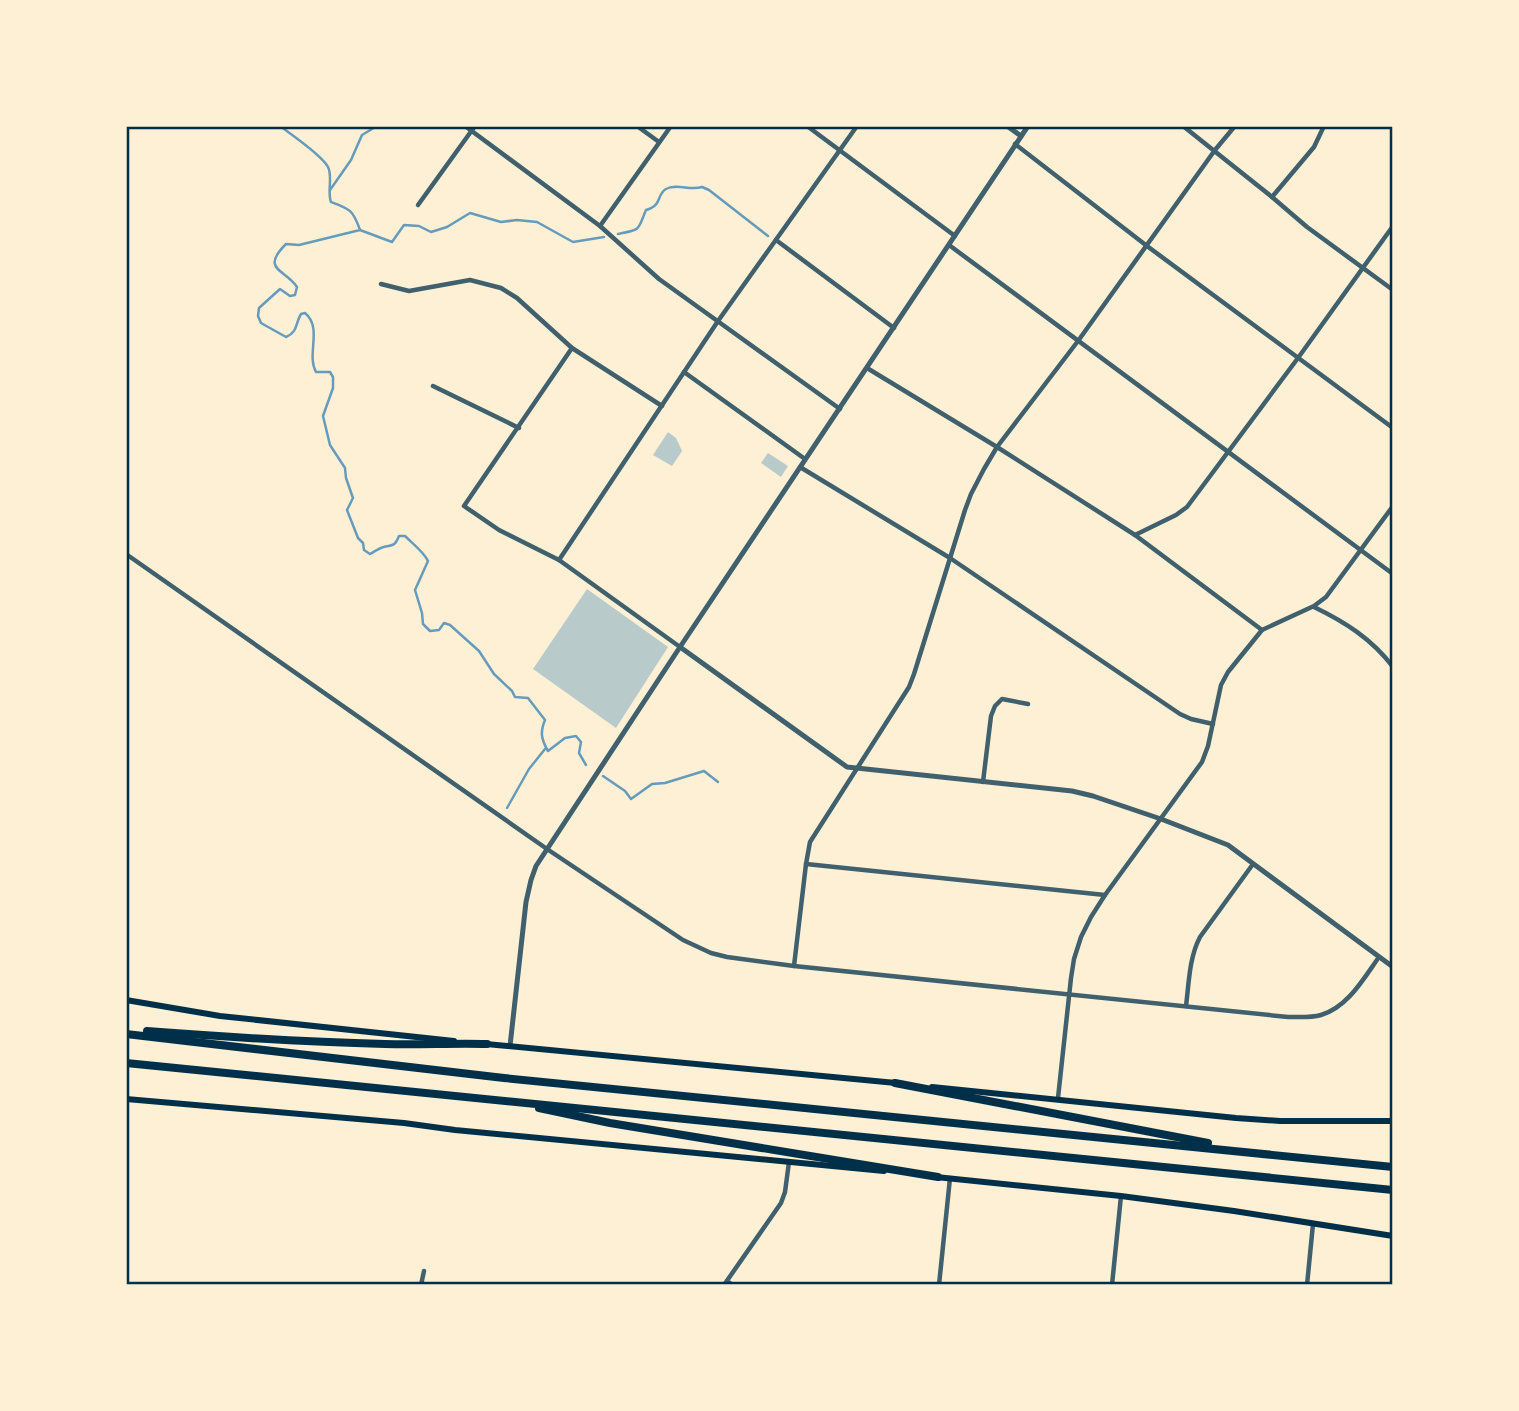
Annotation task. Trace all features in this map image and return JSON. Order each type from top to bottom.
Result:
[{"type":"highway","points":[[126,1032],[387,1044],[487,1044]]},
{"type":"highway","points":[[126,1032],[504,1078],[1393,1167]]},
{"type":"highway","points":[[126,1063],[1393,1190]]},
{"type":"highway","points":[[895,1083],[1259,1153]]},
{"type":"highway","points":[[495,1100],[610,1123],[938,1177]]},
{"type":"main road","points":[[126,1000],[220,1016],[1231,1117],[1280,1121],[1393,1121]]},
{"type":"main road","points":[[126,1099],[404,1123],[1121,1196],[1393,1236]]},
{"type":"street","points":[[465,126],[474,128],[600,226],[659,279],[840,409]]},
{"type":"street","points":[[637,126],[659,142]]},
{"type":"street","points":[[600,226],[671,126]]},
{"type":"street","points":[[807,126],[955,236]]},
{"type":"street","points":[[559,560],[718,321],[857,126]]},
{"type":"street","points":[[1007,126],[1021,136]]},
{"type":"street","points":[[510,1046],[528,893],[536,866],[1028,126]]},
{"type":"street","points":[[1183,126],[1307,228],[1393,290]]},
{"type":"street","points":[[794,967],[810,842],[909,687],[971,494],[997,447],[1235,126]]},
{"type":"street","points":[[1272,197],[1314,147],[1324,126]]},
{"type":"street","points":[[418,205],[474,128]]},
{"type":"street","points":[[1015,144],[1147,246],[1393,428]]},
{"type":"street","points":[[1135,535],[1187,508],[1393,226]]},
{"type":"street","points":[[776,240],[894,328]]},
{"type":"street","points":[[949,245],[1393,574]]},
{"type":"street","points":[[381,284],[409,290],[470,280],[501,288],[572,348],[662,405]]},
{"type":"street","points":[[572,348],[464,506],[499,530],[559,560],[847,767],[1082,793],[1161,820],[1227,845],[1393,967]]},
{"type":"street","points":[[867,368],[1135,535],[1262,630]]},
{"type":"street","points":[[684,372],[805,459]]},
{"type":"street","points":[[433,386],[519,428]]},
{"type":"street","points":[[800,467],[950,558],[1181,714],[1213,724]]},
{"type":"street","points":[[1058,1098],[1074,959],[1081,937],[1105,895],[1202,762],[1221,685],[1227,672],[1262,630],[1314,606],[1326,597],[1393,506]]},
{"type":"street","points":[[126,554],[547,849],[673,933],[698,947],[727,957],[794,967],[1288,1017],[1322,1015],[1337,1007],[1349,998],[1380,957]]},
{"type":"street","points":[[1314,606],[1347,623],[1369,640],[1393,667]]},
{"type":"street","points":[[983,782],[990,716],[995,706],[1002,699],[1028,704]]},
{"type":"street","points":[[806,864],[1105,895]]},
{"type":"street","points":[[1186,1006],[1195,946],[1253,864]]},
{"type":"street","points":[[733,1285],[726,1283],[781,1203],[789,1162]]},
{"type":"street","points":[[939,1285],[950,1178]]},
{"type":"street","points":[[1112,1285],[1121,1196]]},
{"type":"street","points":[[1307,1285],[1313,1224]]},
{"type":"street","points":[[421,1285],[424,1271]]},
{"type":"shaded area","points":[[668,432],[676,438],[682,451],[672,466],[653,455]]},
{"type":"shaded area","points":[[768,453],[788,466],[781,477],[761,463]]},
{"type":"shaded area","points":[[587,589],[668,647],[616,728],[533,669]]},
{"type":"waterway","points":[[280,126],[325,162],[329,171],[331,202],[350,211],[360,230],[299,245],[286,244],[275,259],[275,264],[297,287],[295,295],[290,296],[280,289],[259,308],[258,316],[261,323],[286,337],[294,330],[301,314],[305,313],[310,319],[314,334],[313,365],[316,372],[330,372],[333,377],[333,388],[323,416],[330,445],[345,468],[353,498],[347,510],[358,538],[363,543],[364,550],[370,554],[393,544],[399,536],[405,536],[418,548],[428,561],[415,590],[423,624],[430,631],[439,630],[444,623],[450,625],[479,651],[494,674],[515,697],[528,698],[545,720],[542,736],[548,751],[565,738],[576,736],[581,742],[579,753],[586,765]]},
{"type":"waterway","points":[[330,190],[351,160],[362,135],[377,126]]},
{"type":"waterway","points":[[618,234],[638,228],[646,210],[657,203],[666,189],[702,187],[768,236]]},
{"type":"waterway","points":[[360,230],[392,242],[404,225],[419,226],[431,232],[447,227],[470,213],[501,222],[537,222],[573,242],[604,237]]},
{"type":"waterway","points":[[507,808],[529,769],[545,749]]},
{"type":"waterway","points":[[603,776],[625,791],[631,799],[652,784],[665,783],[704,771],[718,782]]}]
